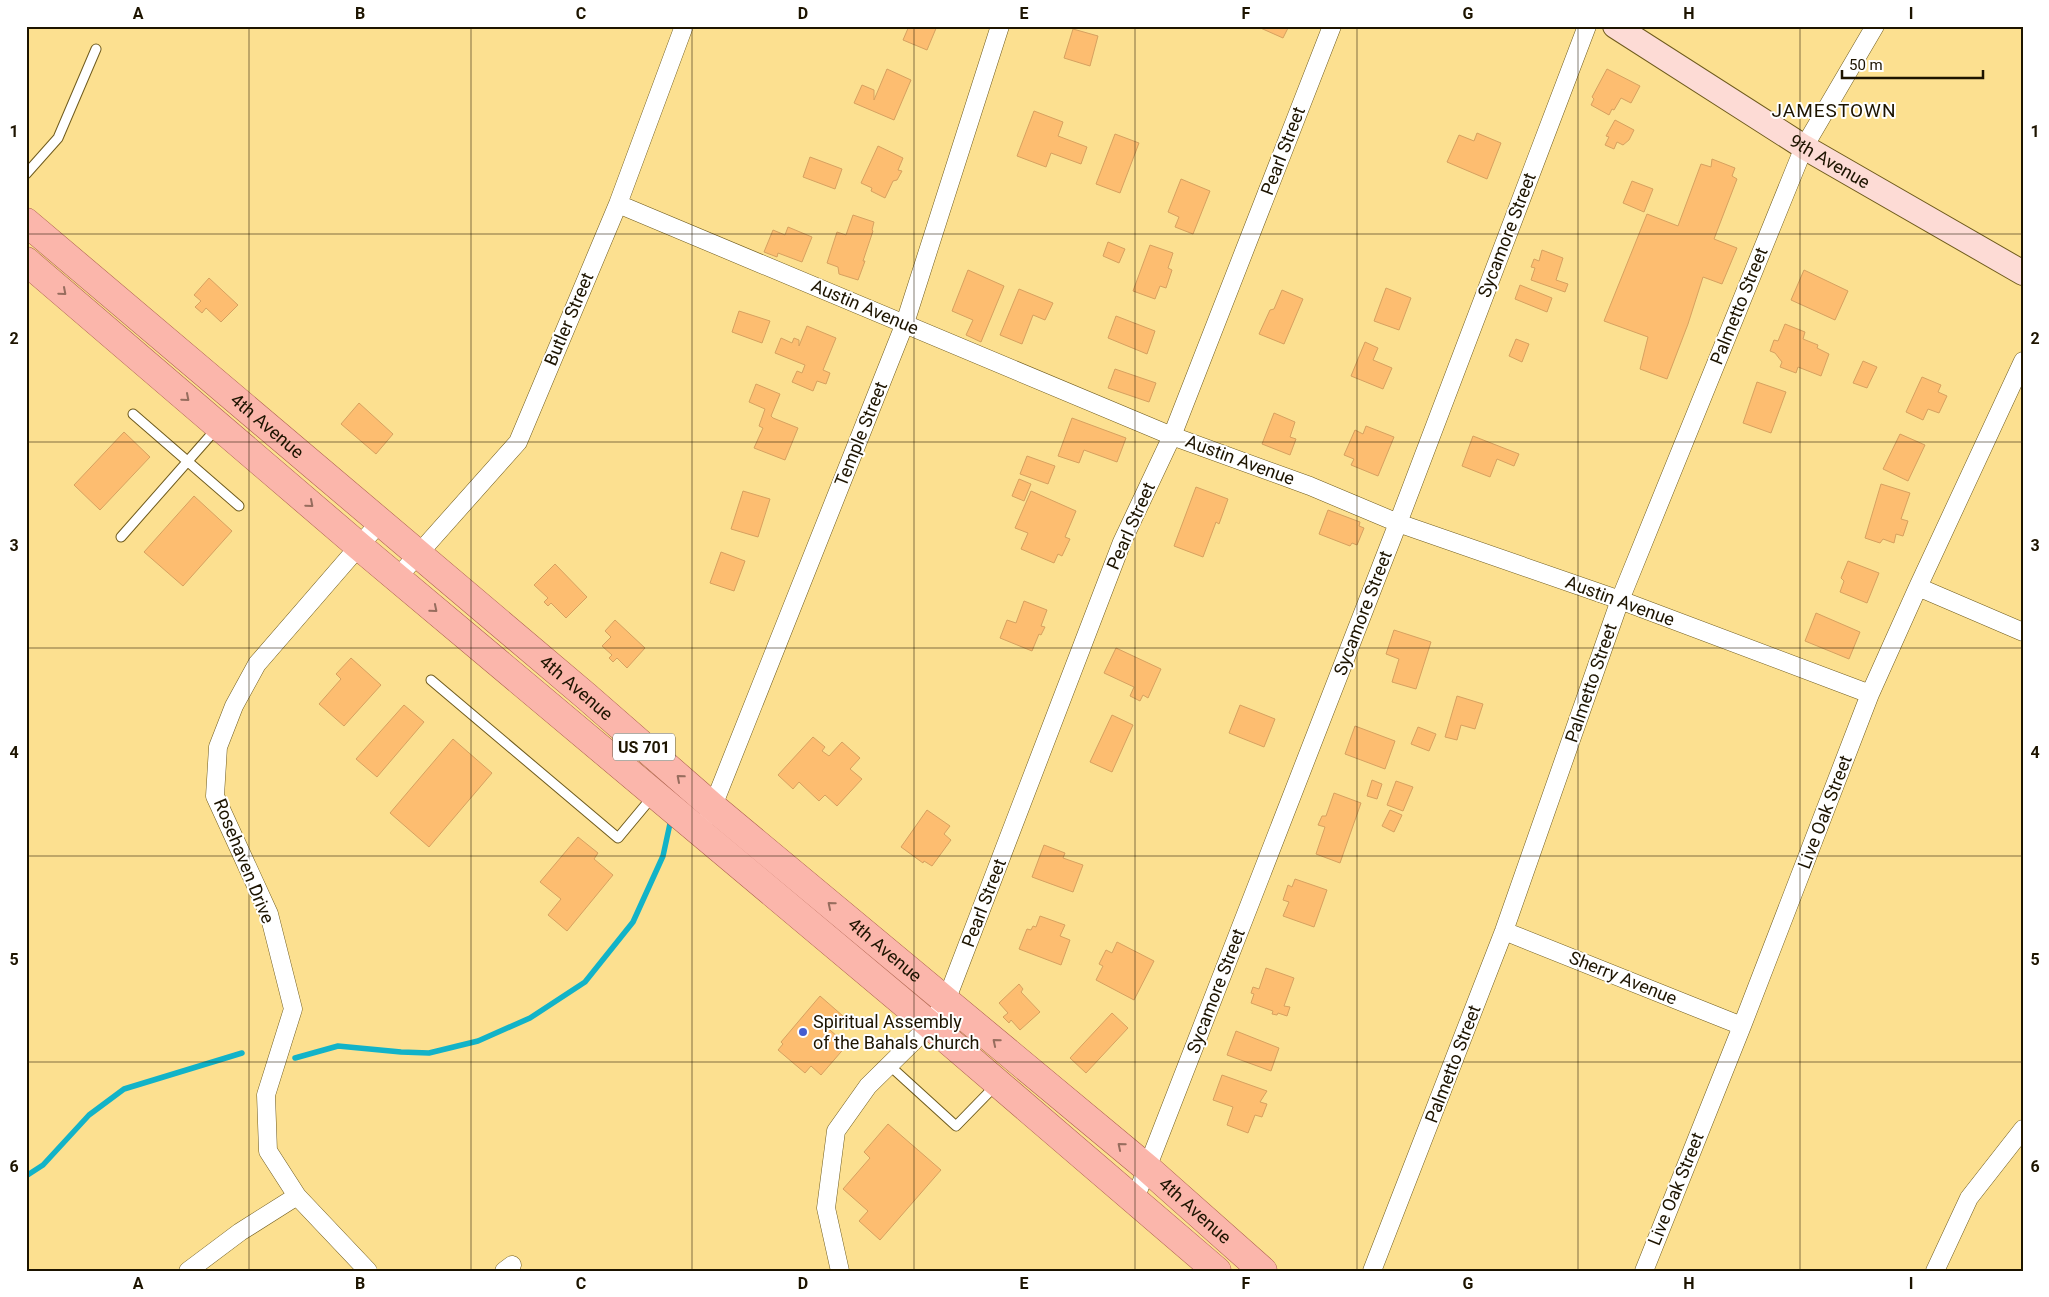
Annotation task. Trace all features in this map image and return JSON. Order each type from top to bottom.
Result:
[{"type":"main road","name":"4th Avenue","points":[[26,222],[586,696],[713,807],[1147,1168],[1260,1270]]},
{"type":"main road","name":"4th Avenue","points":[[26,261],[360,547],[654,795],[930,1024],[1217,1271]]},
{"type":"street","name":"Butler Street","points":[[397,578],[518,442],[618,204],[684,26]]},
{"type":"street","name":"Temple Street","points":[[702,835],[905,323],[1000,26]]},
{"type":"street","name":"Pearl Street","points":[[840,1271],[826,1208],[836,1131],[868,1086],[930,1024],[946,1000],[1122,542],[1172,436],[1332,26]]},
{"type":"street","name":"Sycamore Street","points":[[1135,1199],[1398,523],[1587,26]]},
{"type":"street","name":"9th Avenue","points":[[1615,26],[1804,147],[2023,273]]},
{"type":"street","name":"Palmetto Street","points":[[1372,1271],[1504,931],[1620,600],[1804,147],[1875,26]]},
{"type":"street","name":"Austin Avenue","points":[[618,204],[1172,436],[1310,486],[1398,523],[1620,600],[1870,694]]},
{"type":"street","name":"Live Oak Street","points":[[1644,1271],[1742,1026],[1870,694],[2023,361]]},
{"type":"street","name":"Rosehaven Drive","points":[[368,1271],[297,1196],[268,1151],[266,1095],[293,1009],[269,914],[215,796],[218,747],[234,706],[258,664],[380,522]]},
{"type":"street","points":[[1918,587],[2023,632]]},
{"type":"street","name":"Sherry Avenue","points":[[1504,931],[1742,1026]]},
{"type":"street","points":[[1935,1271],[1969,1198],[2023,1129]]},
{"type":"street","points":[[188,1271],[240,1232],[297,1196]]},
{"type":"lane","points":[[26,174],[58,138],[96,49]]},
{"type":"lane","points":[[133,414],[239,506]]},
{"type":"lane","points":[[120,537],[218,426]]},
{"type":"lane","points":[[431,680],[618,838],[654,795]]},
{"type":"lane","points":[[889,1065],[956,1126],[998,1083]]},
{"type":"building","points":[[909,26],[937,26],[927,50],[903,40]]},
{"type":"building","points":[[1256,26],[1289,26],[1283,38]]},
{"type":"building","points":[[1073,29],[1098,36],[1090,66],[1064,58]]},
{"type":"building","points":[[887,69],[911,80],[894,120],[854,103],[862,85],[874,90],[874,100]]},
{"type":"building","points":[[1607,69],[1640,86],[1631,103],[1621,98],[1609,115],[1591,105],[1594,99],[1592,97]]},
{"type":"building","points":[[1034,111],[1063,122],[1058,136],[1087,147],[1081,164],[1051,153],[1046,167],[1017,156]]},
{"type":"building","points":[[1615,120],[1634,130],[1629,140],[1623,145],[1617,142],[1614,149],[1605,145],[1609,137],[1606,136]]},
{"type":"building","points":[[1477,133],[1501,143],[1487,179],[1447,162],[1459,135],[1474,141]]},
{"type":"building","points":[[1115,134],[1139,143],[1120,193],[1096,184]]},
{"type":"building","points":[[878,146],[903,158],[898,170],[902,171],[897,180],[893,181],[885,198],[871,191],[872,188],[861,183]]},
{"type":"building","points":[[810,157],[842,169],[835,189],[803,177]]},
{"type":"building","points":[[1712,159],[1735,168],[1732,176],[1737,179],[1714,239],[1737,248],[1722,284],[1703,277],[1667,379],[1640,369],[1648,337],[1604,321],[1647,214],[1678,226],[1701,164],[1711,167]]},
{"type":"building","points":[[1181,179],[1210,191],[1193,234],[1175,227],[1179,217],[1168,212]]},
{"type":"building","points":[[1632,181],[1653,189],[1644,212],[1623,203]]},
{"type":"building","points":[[853,215],[874,222],[863,261],[865,261],[858,280],[839,274],[838,267],[827,263],[837,232],[846,235]]},
{"type":"building","points":[[788,227],[812,237],[802,262],[778,253],[777,257],[764,252],[773,230],[785,235]]},
{"type":"building","points":[[1108,242],[1125,249],[1119,263],[1103,256]]},
{"type":"building","points":[[1150,245],[1173,253],[1168,268],[1172,270],[1166,288],[1160,286],[1155,299],[1133,291]]},
{"type":"building","points":[[1542,250],[1563,258],[1556,280],[1568,284],[1565,292],[1531,280],[1535,268],[1531,267],[1534,259],[1539,261]]},
{"type":"building","points":[[968,270],[1004,286],[981,342],[966,335],[973,320],[952,311]]},
{"type":"building","points":[[1804,270],[1848,291],[1835,320],[1791,300]]},
{"type":"building","points":[[209,278],[238,305],[221,322],[206,308],[202,313],[195,307],[201,301],[194,295]]},
{"type":"building","points":[[1520,285],[1552,298],[1547,312],[1515,299]]},
{"type":"building","points":[[1386,288],[1411,298],[1399,330],[1374,321]]},
{"type":"building","points":[[1019,289],[1053,303],[1045,320],[1033,315],[1022,344],[1000,335]]},
{"type":"building","points":[[1282,290],[1303,299],[1284,344],[1259,334],[1270,310],[1274,309]]},
{"type":"building","points":[[739,311],[770,321],[762,343],[732,332]]},
{"type":"building","points":[[1116,316],[1155,331],[1147,354],[1108,338]]},
{"type":"building","points":[[1785,324],[1805,332],[1803,339],[1818,345],[1817,348],[1829,354],[1821,376],[1798,367],[1796,373],[1780,367],[1782,362],[1775,353],[1770,351],[1774,340],[1778,341]]},
{"type":"building","points":[[807,326],[836,338],[823,370],[830,373],[826,384],[817,381],[813,391],[792,382],[797,371],[802,373],[805,365],[775,353],[781,338],[792,343],[794,338],[799,340],[799,346]]},
{"type":"building","points":[[1516,339],[1529,344],[1522,362],[1509,356]]},
{"type":"building","points":[[1365,342],[1378,348],[1373,360],[1392,368],[1383,389],[1351,376]]},
{"type":"building","points":[[1863,361],[1877,367],[1867,388],[1853,383]]},
{"type":"building","points":[[1115,369],[1156,383],[1149,402],[1108,388]]},
{"type":"building","points":[[1922,377],[1941,385],[1938,392],[1947,396],[1939,413],[1928,409],[1923,420],[1906,412]]},
{"type":"building","points":[[1757,382],[1786,392],[1771,433],[1743,423]]},
{"type":"building","points":[[756,384],[780,394],[771,416],[798,428],[785,460],[754,448],[763,428],[759,426],[765,409],[749,402]]},
{"type":"building","points":[[359,403],[393,434],[376,454],[341,424]]},
{"type":"building","points":[[1274,413],[1295,422],[1290,437],[1296,439],[1290,455],[1262,444]]},
{"type":"building","points":[[1072,418],[1126,438],[1117,462],[1084,450],[1079,463],[1058,456]]},
{"type":"building","points":[[1366,426],[1394,437],[1378,476],[1351,465],[1354,459],[1344,455],[1355,430],[1363,434]]},
{"type":"building","points":[[124,432],[150,457],[100,510],[74,485]]},
{"type":"building","points":[[1900,434],[1925,445],[1908,481],[1883,469]]},
{"type":"building","points":[[1473,436],[1519,454],[1514,466],[1497,459],[1490,477],[1462,466]]},
{"type":"building","points":[[1027,456],[1055,466],[1048,484],[1020,474]]},
{"type":"building","points":[[1019,479],[1031,484],[1024,501],[1012,496]]},
{"type":"building","points":[[1881,484],[1910,493],[1901,519],[1908,521],[1903,536],[1896,534],[1894,543],[1883,539],[1880,543],[1865,538]]},
{"type":"building","points":[[1196,487],[1228,499],[1219,524],[1216,522],[1203,557],[1174,546]]},
{"type":"building","points":[[743,491],[770,499],[758,537],[731,529]]},
{"type":"building","points":[[1031,491],[1076,511],[1065,537],[1070,539],[1062,556],[1058,554],[1054,563],[1021,549],[1028,533],[1015,528]]},
{"type":"building","points":[[194,496],[232,531],[183,586],[144,552]]},
{"type":"building","points":[[1328,510],[1360,522],[1359,526],[1364,528],[1357,545],[1352,543],[1350,546],[1319,534]]},
{"type":"building","points":[[721,552],[745,561],[734,591],[710,583]]},
{"type":"building","points":[[1848,561],[1879,573],[1867,603],[1840,592],[1844,581],[1841,578]]},
{"type":"building","points":[[555,564],[587,597],[566,618],[551,603],[548,606],[544,602],[548,598],[534,585]]},
{"type":"building","points":[[1024,601],[1047,610],[1041,626],[1045,627],[1041,635],[1039,634],[1032,651],[1000,638],[1007,620],[1016,623]]},
{"type":"building","points":[[1816,613],[1860,632],[1849,659],[1805,641]]},
{"type":"building","points":[[615,620],[645,648],[627,668],[617,658],[613,662],[609,658],[612,655],[602,646],[611,637],[605,631]]},
{"type":"building","points":[[1394,630],[1431,642],[1416,689],[1392,682],[1399,659],[1386,654]]},
{"type":"building","points":[[1116,648],[1161,669],[1148,698],[1143,695],[1140,701],[1130,696],[1134,687],[1104,673]]},
{"type":"building","points":[[351,658],[381,685],[344,726],[319,704],[341,679],[336,674]]},
{"type":"building","points":[[1457,696],[1483,704],[1475,729],[1461,725],[1457,740],[1445,737]]},
{"type":"building","points":[[404,705],[424,722],[377,777],[356,759]]},
{"type":"building","points":[[1240,705],[1275,719],[1264,747],[1229,733]]},
{"type":"building","points":[[1112,715],[1133,725],[1112,772],[1090,762]]},
{"type":"building","points":[[1355,726],[1395,741],[1385,769],[1345,754]]},
{"type":"building","points":[[1418,727],[1436,734],[1429,751],[1411,744]]},
{"type":"building","points":[[813,737],[825,747],[822,751],[829,756],[842,742],[860,758],[850,769],[862,779],[837,806],[825,795],[819,801],[799,782],[793,789],[778,775]]},
{"type":"building","points":[[453,739],[492,773],[429,847],[390,813]]},
{"type":"building","points":[[1372,780],[1382,784],[1377,799],[1367,796]]},
{"type":"building","points":[[1396,781],[1413,787],[1403,811],[1387,805]]},
{"type":"building","points":[[1334,793],[1361,803],[1340,863],[1316,854],[1325,827],[1318,825],[1322,816],[1326,816]]},
{"type":"building","points":[[927,810],[950,826],[944,834],[951,840],[932,866],[924,861],[923,863],[901,847]]},
{"type":"building","points":[[1390,810],[1402,815],[1394,832],[1382,826]]},
{"type":"building","points":[[578,837],[598,853],[594,859],[613,875],[567,931],[548,915],[561,899],[540,882]]},
{"type":"building","points":[[1044,845],[1065,853],[1063,858],[1083,865],[1073,892],[1032,877]]},
{"type":"building","points":[[1295,879],[1327,890],[1314,927],[1283,916],[1289,902],[1283,900],[1288,885],[1292,887]]},
{"type":"building","points":[[1040,916],[1065,925],[1060,936],[1070,940],[1061,965],[1019,949],[1027,929],[1031,930],[1033,926],[1036,927]]},
{"type":"building","points":[[1117,942],[1154,961],[1134,1000],[1096,980],[1103,966],[1099,964],[1106,950],[1112,953]]},
{"type":"building","points":[[1266,968],[1294,978],[1284,1006],[1290,1007],[1287,1016],[1278,1013],[1277,1015],[1272,1014],[1273,1011],[1251,1003],[1254,994],[1251,993],[1253,987],[1259,989]]},
{"type":"building","points":[[1019,984],[1023,989],[1021,992],[1040,1012],[1020,1030],[1011,1020],[1009,1023],[1003,1017],[1008,1013],[999,1003]]},
{"type":"building","points":[[820,996],[843,1016],[830,1030],[847,1045],[821,1075],[811,1066],[805,1073],[778,1050],[783,1044],[781,1042]]},
{"type":"building","points":[[1112,1013],[1128,1028],[1086,1073],[1070,1058]]},
{"type":"building","points":[[1236,1031],[1279,1048],[1271,1071],[1227,1055]]},
{"type":"building","points":[[1222,1075],[1267,1091],[1260,1102],[1267,1104],[1262,1117],[1255,1115],[1248,1133],[1227,1125],[1233,1107],[1213,1100]]},
{"type":"building","points":[[888,1124],[941,1170],[880,1240],[859,1221],[868,1211],[843,1189],[870,1158],[864,1152]]},
{"type":"waterway","points":[[295,1058],[338,1046],[429,1053],[478,1041],[530,1018],[585,982],[633,922],[663,856],[671,819]]},
{"type":"waterway","points":[[26,1176],[43,1165],[89,1115],[124,1089],[242,1053]]},
{"type":"place","name":"Spiritual Assembly of the Bahals Church","points":[[803,1032]]},
{"type":"district","name":"JAMESTOWN","points":[[1834,110]]}]
